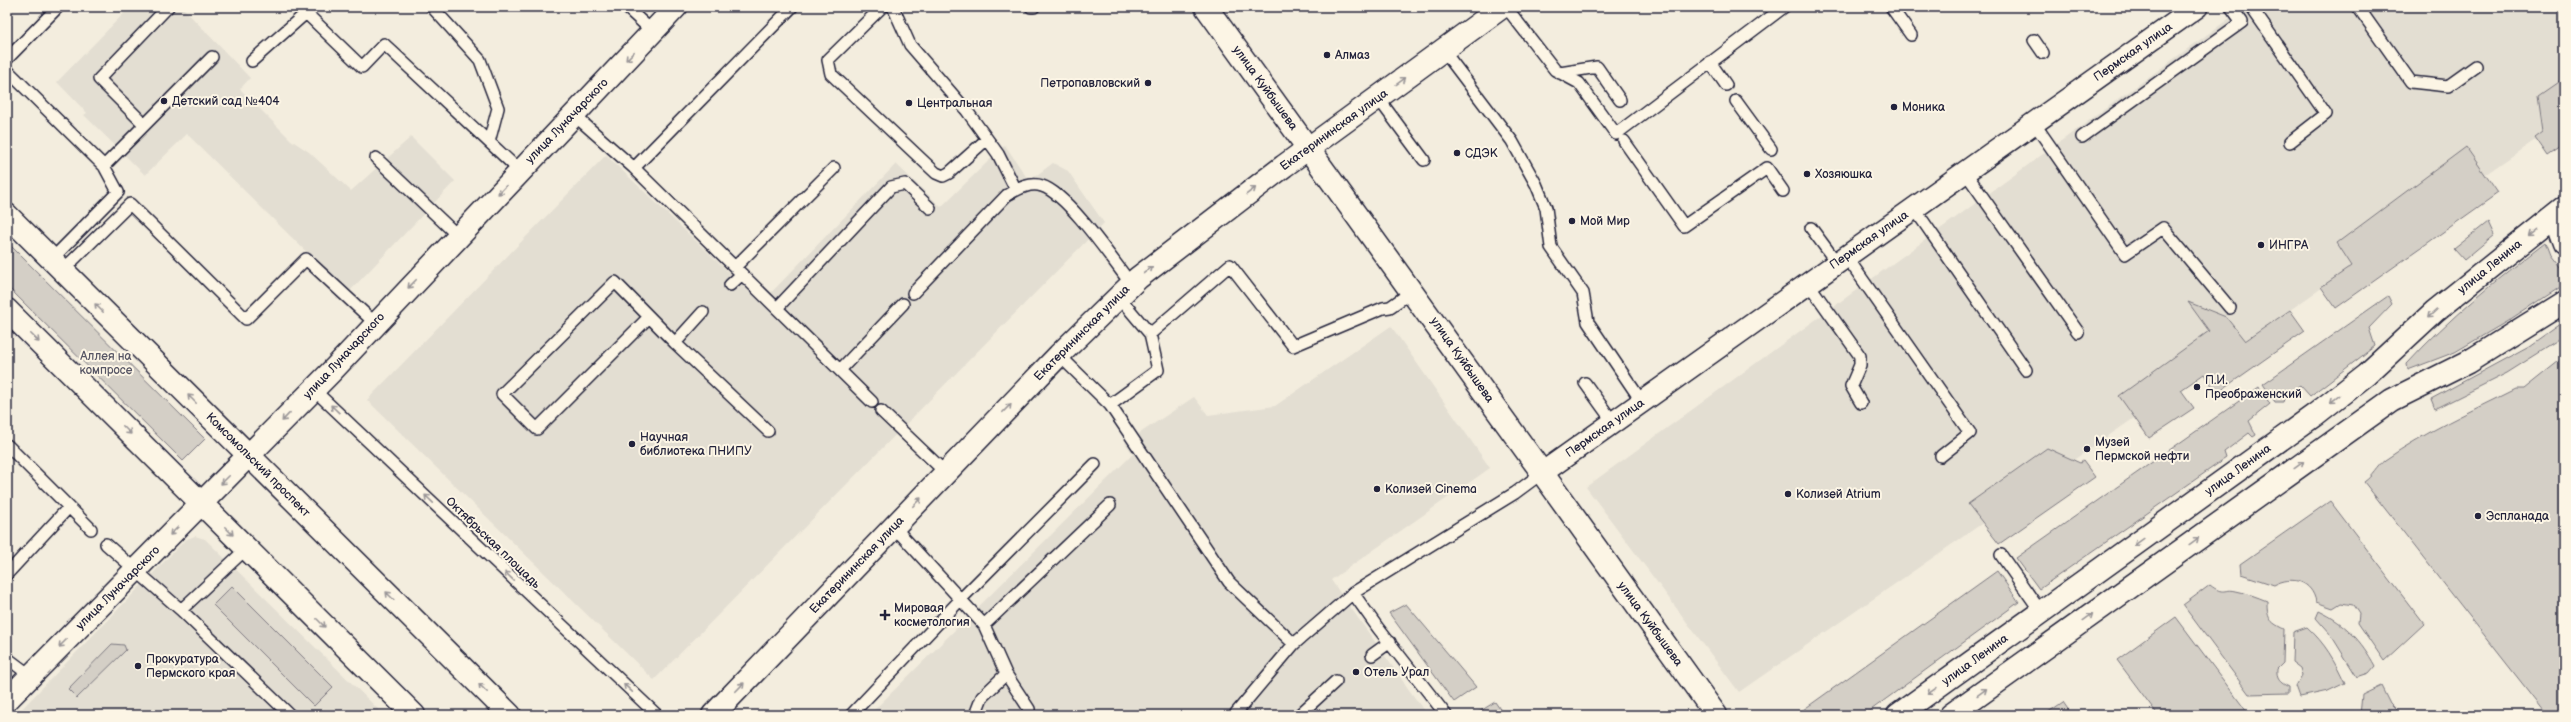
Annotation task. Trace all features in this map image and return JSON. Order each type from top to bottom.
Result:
[{"type":"main road","name":"улица Куйбышева","points":[[1206,7],[1310,148],[1716,715]]},
{"type":"main road","name":"Екатерининская улица","points":[[713,715],[1059,354],[1125,290],[1310,148],[1502,7]]},
{"type":"main road","name":"улица Луначарского","points":[[7,700],[249,457],[653,32],[669,10]]},
{"type":"main road","name":"улица Ленина","points":[[1898,715],[2316,414],[2367,374],[2435,311],[2564,208]]},
{"type":"main road","name":"Комсомольский проспект","points":[[7,215],[510,715]]},
{"type":"main road","points":[[2564,216],[2560,232],[2564,243]]},
{"type":"main road","points":[[1953,714],[2392,400],[2468,362],[2564,302]]},
{"type":"main road","points":[[7,310],[414,715]]},
{"type":"street","name":"Пермская улица","points":[[1542,473],[2197,7]]},
{"type":"lane","points":[[7,58],[58,7]]},
{"type":"lane","points":[[144,124],[99,79],[168,7]]},
{"type":"lane","points":[[432,7],[480,60],[498,108],[489,142]]},
{"type":"lane","points":[[626,7],[653,32]]},
{"type":"lane","points":[[634,168],[792,7]]},
{"type":"lane","points":[[882,7],[828,60],[831,74],[936,173],[943,176],[949,173],[987,139]]},
{"type":"lane","points":[[893,7],[910,45],[967,111],[998,154],[1016,190]]},
{"type":"lane","points":[[1506,7],[1555,70],[1580,83],[1616,134],[1784,7]]},
{"type":"lane","points":[[1891,7],[1911,35]]},
{"type":"lane","points":[[2082,137],[2242,22],[2230,7]]},
{"type":"lane","points":[[2251,7],[2326,114],[2290,142]]},
{"type":"lane","points":[[2358,7],[2411,82],[2448,86],[2476,66]]},
{"type":"lane","points":[[252,61],[306,13],[362,67],[384,44],[520,171]]},
{"type":"lane","points":[[2034,40],[2043,53]]},
{"type":"lane","points":[[1443,50],[1512,141],[1536,184],[1546,208],[1551,247],[1583,293],[1588,322],[1642,402]]},
{"type":"lane","points":[[104,166],[212,57]]},
{"type":"lane","points":[[1710,62],[1726,85]]},
{"type":"lane","points":[[1560,73],[1597,67],[1620,100]]},
{"type":"lane","points":[[7,70],[104,166],[118,192],[57,266]]},
{"type":"lane","points":[[1378,98],[1424,160]]},
{"type":"lane","points":[[1736,101],[1771,149]]},
{"type":"lane","points":[[574,115],[634,168],[872,402]]},
{"type":"lane","points":[[2034,123],[2125,254],[2163,228],[2230,308]]},
{"type":"lane","points":[[1624,141],[1684,226],[1767,168],[1783,191]]},
{"type":"lane","points":[[376,158],[458,236]]},
{"type":"lane","points":[[730,285],[738,270],[834,168]]},
{"type":"lane","points":[[1965,172],[2078,332]]},
{"type":"lane","points":[[777,308],[890,187],[905,184],[930,208]]},
{"type":"lane","points":[[913,293],[1007,195],[1023,186],[1042,186],[1054,193],[1087,225],[1150,334],[1158,370],[1110,405]]},
{"type":"lane","points":[[57,266],[130,204],[246,319],[306,259],[375,323]]},
{"type":"lane","points":[[1914,208],[2026,370]]},
{"type":"lane","points":[[1811,228],[1842,260],[1970,433],[1941,456]]},
{"type":"lane","points":[[1150,334],[1230,265],[1293,346],[1383,308],[1390,307],[1413,291]]},
{"type":"lane","points":[[650,317],[537,429],[502,394],[615,282],[650,317],[674,343],[768,431]]},
{"type":"lane","points":[[1808,284],[1860,356],[1860,365],[1851,386],[1861,403]]},
{"type":"lane","points":[[840,370],[903,304]]},
{"type":"lane","points":[[674,343],[703,312]]},
{"type":"lane","points":[[1059,354],[1110,405],[1229,582],[1294,644]]},
{"type":"lane","points":[[1584,383],[1613,422]]},
{"type":"lane","name":"Октябрьская площадь","points":[[313,389],[657,715]]},
{"type":"lane","points":[[881,411],[946,472]]},
{"type":"lane","points":[[7,445],[91,529]]},
{"type":"lane","points":[[852,715],[961,599],[1095,464]]},
{"type":"lane","points":[[1236,713],[1294,644],[1354,593],[1515,493],[1542,473]]},
{"type":"lane","points":[[984,626],[1110,505]]},
{"type":"lane","points":[[7,574],[69,507]]},
{"type":"lane","points":[[894,527],[984,626],[1006,674],[1029,709],[1027,715]]},
{"type":"lane","points":[[106,544],[181,610],[290,715]]},
{"type":"lane","points":[[181,610],[247,548]]},
{"type":"lane","points":[[2001,555],[2041,612]]},
{"type":"lane","points":[[1354,593],[1446,715]]},
{"type":"lane","points":[[1372,655],[1390,642]]},
{"type":"lane","points":[[7,658],[31,676]]},
{"type":"lane","points":[[975,715],[982,697],[1006,674]]},
{"type":"lane","points":[[1299,715],[1336,681]]},
{"type":"shaded area","name":"Детский сад №404","points":[[130,7],[182,7],[250,78],[240,89],[291,140],[309,152],[351,191],[411,137],[455,181],[348,293],[187,134],[145,175],[84,115],[87,113],[57,82]]},
{"type":"shaded area","points":[[2245,7],[2564,7],[2564,120],[1739,692],[1586,487]]},
{"type":"shaded area","points":[[1005,145],[1029,181],[1053,163],[1068,171],[1104,223],[654,680],[367,400],[606,155],[761,303],[896,164],[941,207]]},
{"type":"shaded area","points":[[1391,326],[1490,468],[1331,580],[1427,715],[869,715],[1133,454],[1125,443],[1194,397],[1208,415],[1275,406]]},
{"type":"shaded area","points":[[195,536],[205,539],[384,715],[16,715],[185,540]]},
{"type":"green space","points":[[2564,78],[2564,145],[2548,156],[2535,137],[2543,131],[2538,96]]},
{"type":"green space","points":[[2466,147],[2498,193],[2336,308],[2321,287],[2352,266],[2337,243]]},
{"type":"green space","points":[[2488,222],[2494,235],[2464,260],[2454,249]]},
{"type":"green space","name":"Аллея на компросе","points":[[7,242],[205,439],[183,461],[7,286]]},
{"type":"green space","points":[[2545,242],[2550,255],[2564,273],[2564,284],[2506,322],[2455,352],[2408,370],[2407,364],[2456,315]]},
{"type":"green space","points":[[2388,296],[2392,304],[2369,328],[2375,346],[2310,396],[2300,385],[2285,396],[2283,402],[2275,402],[2263,384]]},
{"type":"green space","points":[[2188,302],[2226,317],[2245,341],[2290,310],[2305,331],[2217,393],[2204,374],[2181,390],[2194,408],[2149,438],[2119,396],[2209,331]]},
{"type":"green space","points":[[2564,321],[2564,337],[2507,373],[2435,409],[2431,399],[2529,346]]},
{"type":"green space","name":"Эспланада","points":[[2564,357],[2564,715],[2547,715],[2364,482],[2385,460],[2416,440],[2448,422],[2515,389],[2524,389]]},
{"type":"green space","points":[[2259,387],[2270,404],[2249,421],[2256,435],[2253,437],[2249,433],[2224,452],[2226,458],[2039,589],[2016,558]]},
{"type":"green space","points":[[2047,448],[2080,463],[2083,461],[2095,477],[1999,544],[1968,504]]},
{"type":"green space","points":[[2330,501],[2424,624],[2384,661],[2358,623],[2359,614],[2353,605],[2341,603],[2333,608],[2316,602],[2314,595],[2306,585],[2294,580],[2288,580],[2274,585],[2241,574],[2240,564]]},
{"type":"green space","points":[[1997,571],[2019,602],[1864,715],[1796,715]]},
{"type":"green space","points":[[2210,585],[2221,591],[2232,590],[2252,595],[2267,601],[2268,615],[2270,619],[2272,622],[2284,629],[2283,663],[2277,669],[2277,675],[2283,684],[2289,687],[2289,693],[2249,694],[2183,605]]},
{"type":"green space","points":[[232,586],[333,687],[314,706],[213,605]]},
{"type":"green space","points":[[1406,604],[1476,687],[1454,702],[1389,613]]},
{"type":"green space","points":[[2319,611],[2345,627],[2364,648],[2375,666],[2369,673],[2357,677],[2331,635],[2316,618]]},
{"type":"green space","points":[[2176,617],[2247,712],[2243,715],[2158,715],[2117,660]]},
{"type":"green space","points":[[2307,627],[2319,639],[2329,653],[2345,683],[2328,691],[2300,697],[2296,686],[2302,675],[2300,668],[2292,662],[2293,632]]},
{"type":"green space","points":[[112,644],[124,645],[126,650],[77,698],[68,689]]},
{"type":"green space","points":[[2381,686],[2390,704],[2401,715],[2360,715],[2362,695]]},
{"type":"green space","points":[[1495,702],[1504,715],[1474,715]]},
{"type":"green space","points":[[2063,702],[2072,715],[2044,715]]},
{"type":"place","name":"Алмаз","points":[[1327,55]]},
{"type":"place","name":"Петропавловский","points":[[1148,83]]},
{"type":"place","name":"Детский сад №404","points":[[164,101]]},
{"type":"place","name":"Центральная","points":[[909,103]]},
{"type":"place","name":"Моника","points":[[1894,107]]},
{"type":"place","name":"СДЭК","points":[[1457,153]]},
{"type":"place","name":"Хозяюшка","points":[[1807,174]]},
{"type":"place","name":"Мой Мир","points":[[1572,221]]},
{"type":"place","name":"ИНГРА","points":[[2261,245]]},
{"type":"place","name":"П.И. Преображенский","points":[[2197,387]]},
{"type":"place","name":"Научная библиотека ПНИПУ","points":[[632,444]]},
{"type":"place","name":"Музей Пермской нефти","points":[[2087,449]]},
{"type":"place","name":"Колизей Cinema","points":[[1377,489]]},
{"type":"place","name":"Колизей Atrium","points":[[1788,494]]},
{"type":"place","name":"Эспланада","points":[[2478,516]]},
{"type":"place","name":"Мировая косметология","points":[[885,615]]},
{"type":"place","name":"Прокуратура Пермского края","points":[[138,666]]},
{"type":"place","name":"Отель Урал","points":[[1356,672]]}]
